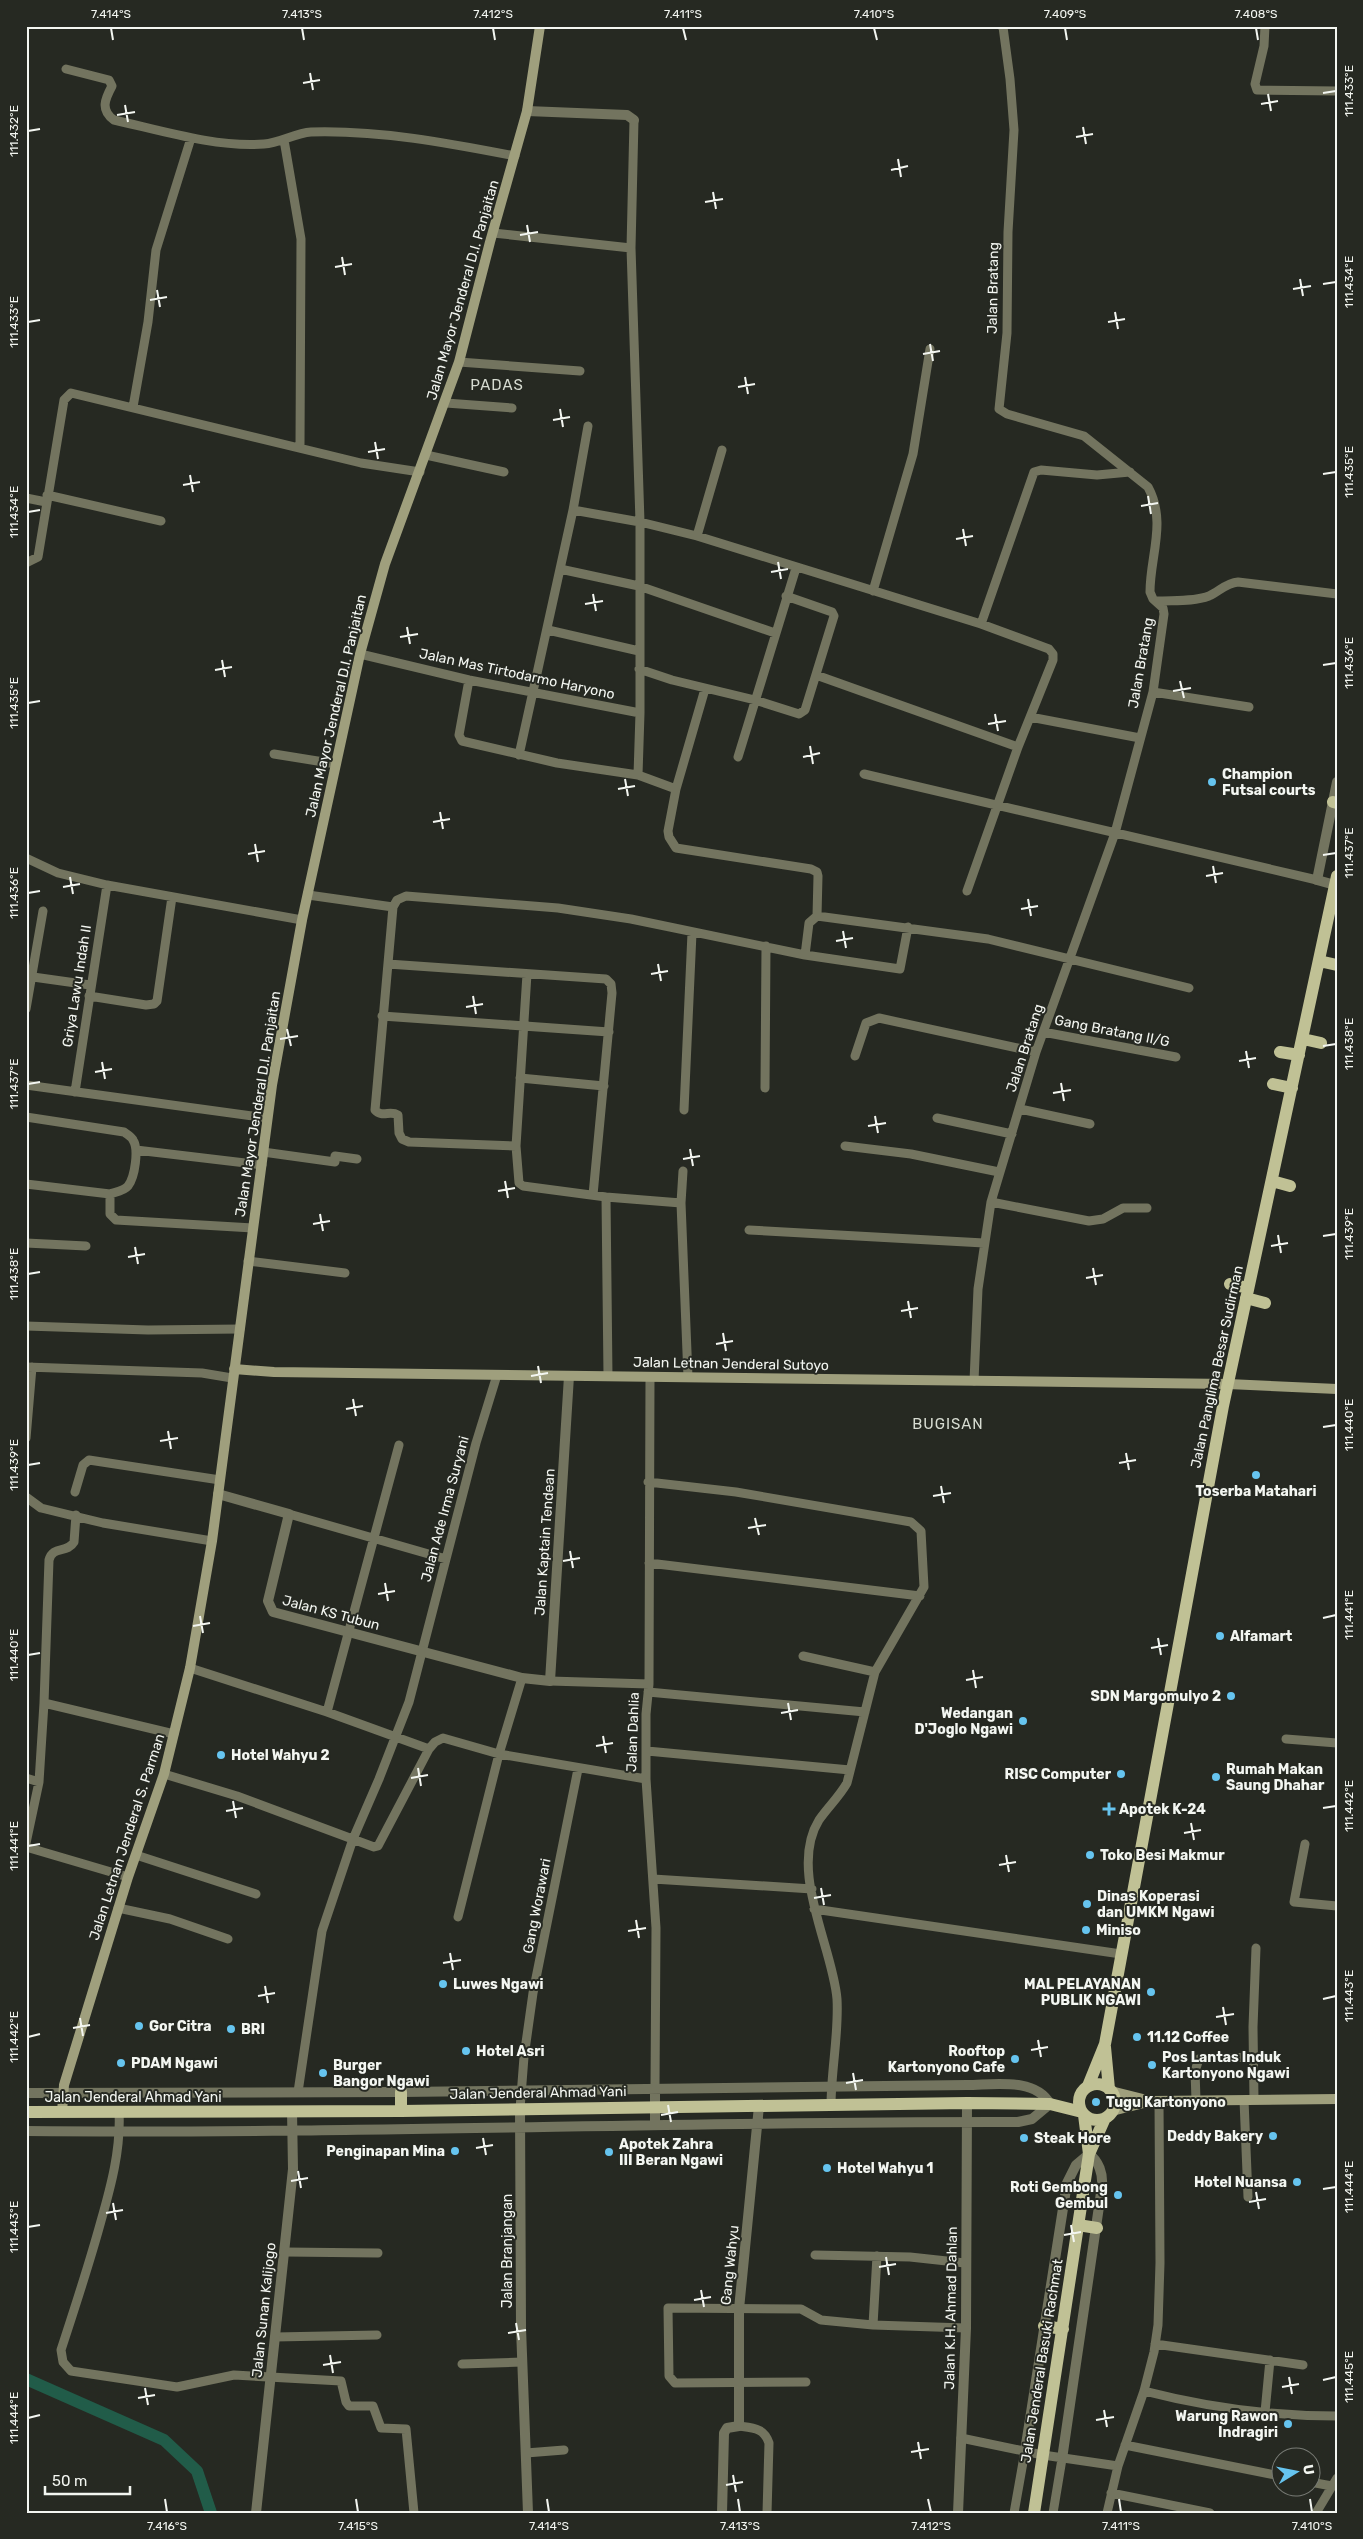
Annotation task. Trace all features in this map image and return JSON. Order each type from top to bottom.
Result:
[{"type":"main road","name":"Jalan Mayor Jenderal D.I. Panjaitan","points":[[233,1374],[267,1118],[302,920],[360,654],[385,564],[446,403],[459,362],[527,111],[540,26]]},
{"type":"main road","name":"Jalan Panglima Besar Sudirman","points":[[1084,2090],[1105,2044],[1228,1384],[1336,880]]},
{"type":"main road","points":[[1319,961],[1337,965]]},
{"type":"main road","points":[[1303,1039],[1321,1043]]},
{"type":"main road","points":[[1280,1052],[1299,1055]]},
{"type":"main road","points":[[1273,1084],[1292,1088]]},
{"type":"main road","points":[[1272,1181],[1290,1186]]},
{"type":"main road","points":[[1230,1284],[1265,1303]]},
{"type":"main road","name":"Jalan Letnan Jenderal Sutoyo","points":[[233,1374],[274,1372],[1228,1384],[1337,1389]]},
{"type":"main road","name":"Jalan Letnan Jenderal S. Parman","points":[[62,2112],[63,2093],[118,1908],[164,1774],[190,1668],[212,1541],[233,1374]]},
{"type":"main road","name":"Jalan Panglima Besar Sudirman","points":[[1105,2044],[1110,2090]]},
{"type":"main road","points":[[1155,2101],[1110,2090],[1098,2084],[1084,2090],[1079,2104],[1083,2113],[1095,2120],[1155,2101],[1337,2099]]},
{"type":"main road","name":"Jalan Jenderal Ahmad Yani","points":[[1050,2104],[1084,2090]]},
{"type":"main road","points":[[1109,2114],[1114,2101],[1110,2090]]},
{"type":"main road","points":[[401,2092],[401,2111]]},
{"type":"main road","name":"Jalan Jenderal Ahmad Yani","points":[[26,2112],[401,2111],[967,2103],[1050,2104],[1083,2113]]},
{"type":"main road","name":"Jalan Jenderal Basuki Rachmat","points":[[1034,2513],[1089,2154],[1083,2113]]},
{"type":"main road","name":"Jalan Jenderal Basuki Rachmat","points":[[1089,2154],[1109,2114]]},
{"type":"main road","points":[[1078,2225],[1097,2228]]},
{"type":"main road","points":[[1044,2326],[1063,2329]]},
{"type":"street","points":[[1265,26],[1264,46],[1255,84],[1257,90],[1337,91]]},
{"type":"street","name":"Jalan Bratang","points":[[974,1381],[978,1289],[984,1244],[999,1172],[1020,1110],[1036,1052],[1115,833],[1153,692],[1164,614],[1163,608],[1153,599],[1150,592],[1158,520],[1148,487],[1084,436],[1007,414],[999,409],[1007,333],[1008,232],[1014,130],[1003,27]]},
{"type":"street","points":[[66,69],[109,80],[112,86],[104,99],[104,106],[106,112],[114,120],[191,138],[245,144],[264,144],[310,132],[375,135],[430,139],[515,156]]},
{"type":"street","points":[[527,111],[627,116],[634,120],[631,248],[640,522],[640,713],[638,775]]},
{"type":"street","points":[[133,407],[148,322],[156,250],[191,138]]},
{"type":"street","points":[[284,140],[301,239],[300,447]]},
{"type":"street","points":[[493,233],[631,248]]},
{"type":"street","points":[[873,591],[913,454],[930,348]]},
{"type":"street","points":[[459,362],[580,371]]},
{"type":"street","points":[[26,563],[31,563],[38,557],[46,498],[64,400],[68,394],[74,392],[361,463],[420,472]]},
{"type":"street","points":[[446,403],[512,408]]},
{"type":"street","points":[[519,755],[532,691],[548,630],[588,426]]},
{"type":"street","points":[[697,536],[722,450]]},
{"type":"street","points":[[426,455],[504,472]]},
{"type":"street","points":[[981,624],[1034,472],[1040,470],[1098,475],[1130,472]]},
{"type":"street","points":[[26,498],[46,498],[161,521]]},
{"type":"street","points":[[573,510],[640,522],[697,536],[981,624],[1049,649],[1053,654],[1053,660],[1018,747],[967,891]]},
{"type":"street","points":[[738,756],[796,568]]},
{"type":"street","points":[[560,569],[639,586],[775,633]]},
{"type":"street","points":[[1157,601],[1198,599],[1211,595],[1231,583],[1238,582],[1337,594]]},
{"type":"street","points":[[639,669],[705,689],[755,700],[795,713],[802,713],[805,710],[816,676],[833,620],[833,614],[786,596]]},
{"type":"street","points":[[548,630],[639,651]]},
{"type":"street","name":"Jalan Mas Tirtodarmo Haryono","points":[[360,654],[469,680],[640,713]]},
{"type":"street","points":[[816,676],[1018,747]]},
{"type":"street","points":[[469,680],[459,735],[460,740],[519,755],[638,775],[676,789]]},
{"type":"street","points":[[705,689],[676,789],[668,831],[669,837],[676,848],[811,869],[816,872],[818,876],[817,916],[809,923],[805,955]]},
{"type":"street","points":[[1153,692],[1248,707]]},
{"type":"street","points":[[1030,717],[1140,738]]},
{"type":"street","points":[[274,754],[336,764]]},
{"type":"street","points":[[864,774],[1317,880],[1336,880]]},
{"type":"street","points":[[1317,880],[1335,802],[1337,782]]},
{"type":"street","points":[[26,858],[58,873],[107,885],[302,920]]},
{"type":"street","name":"Griya Lawu Indah II","points":[[75,1092],[88,996],[107,885]]},
{"type":"street","points":[[308,895],[393,906]]},
{"type":"street","points":[[88,996],[146,1005],[154,1004],[157,1001],[172,896]]},
{"type":"street","points":[[516,1146],[409,1142],[402,1139],[399,1134],[398,1115],[393,1113],[377,1113],[374,1107],[393,906],[397,900],[406,896],[558,908],[631,919],[805,955],[900,969],[908,927]]},
{"type":"street","points":[[26,1009],[29,976],[42,911]]},
{"type":"street","points":[[817,916],[988,939],[1071,957],[1188,988]]},
{"type":"street","points":[[684,1110],[692,933]]},
{"type":"street","points":[[765,1088],[766,946]]},
{"type":"street","points":[[388,964],[606,978],[611,984],[612,993],[593,1195]]},
{"type":"street","points":[[527,974],[516,1146],[517,1177],[524,1186],[606,1197],[681,1203]]},
{"type":"street","points":[[29,976],[90,985]]},
{"type":"street","points":[[382,1016],[609,1032]]},
{"type":"street","points":[[855,1056],[866,1024],[879,1018],[1036,1052]]},
{"type":"street","name":"Gang Bratang II/G","points":[[1043,1032],[1176,1057]]},
{"type":"street","points":[[520,1078],[604,1086]]},
{"type":"street","points":[[26,1085],[267,1118]]},
{"type":"street","points":[[1020,1110],[1090,1124]]},
{"type":"street","points":[[26,1117],[124,1132],[133,1139],[136,1150],[132,1179],[127,1188],[110,1194],[26,1184]]},
{"type":"street","points":[[937,1118],[1012,1134]]},
{"type":"street","points":[[845,1146],[911,1154],[999,1172]]},
{"type":"street","points":[[136,1150],[262,1165]]},
{"type":"street","points":[[263,1152],[335,1162],[335,1156],[357,1159]]},
{"type":"street","points":[[684,1170],[681,1203],[688,1378]]},
{"type":"street","points":[[110,1194],[110,1214],[116,1220],[252,1228]]},
{"type":"street","points":[[606,1197],[608,1376]]},
{"type":"street","points":[[992,1202],[1089,1221],[1103,1220],[1123,1208],[1147,1208]]},
{"type":"street","points":[[748,1230],[984,1244]]},
{"type":"street","points":[[26,1243],[86,1246]]},
{"type":"street","points":[[248,1261],[345,1273]]},
{"type":"street","points":[[26,1326],[138,1330],[240,1329]]},
{"type":"street","points":[[26,1438],[29,1367],[233,1374]]},
{"type":"street","name":"Jalan Ade Irma Suryani","points":[[298,2092],[322,1931],[353,1839],[409,1702],[497,1375]]},
{"type":"street","name":"Jalan Kaptain Tendean","points":[[550,1681],[569,1376]]},
{"type":"street","name":"Jalan Dahlia","points":[[650,1377],[646,1779],[656,1928],[655,2087]]},
{"type":"street","points":[[327,1712],[399,1445]]},
{"type":"street","points":[[75,1492],[83,1465],[89,1460],[220,1480]]},
{"type":"street","points":[[648,1482],[736,1492],[912,1522],[921,1531],[925,1575],[920,1596],[875,1672],[846,1784],[837,1800],[819,1820],[812,1837],[810,1864],[814,1909],[837,1999],[831,2106]]},
{"type":"street","points":[[218,1494],[446,1559]]},
{"type":"street","points":[[26,1497],[40,1508],[76,1515],[120,1527],[212,1541]]},
{"type":"street","name":"Jalan KS Tubun","points":[[289,1514],[268,1601],[269,1607],[277,1615],[522,1678]]},
{"type":"street","points":[[26,1843],[39,1782],[49,1560],[54,1550],[66,1549],[74,1542],[76,1515]]},
{"type":"street","points":[[648,1563],[920,1596]]},
{"type":"street","points":[[803,1656],[875,1672]]},
{"type":"street","points":[[190,1668],[327,1712],[429,1749]]},
{"type":"street","points":[[458,1917],[500,1754],[522,1678],[648,1688],[865,1712]]},
{"type":"street","points":[[44,1703],[174,1734]]},
{"type":"street","points":[[164,1774],[237,1796],[374,1847],[378,1846],[429,1749],[435,1742],[443,1738],[500,1754],[578,1769],[646,1779]]},
{"type":"street","points":[[1286,1739],[1337,1743]]},
{"type":"street","points":[[647,1751],[850,1770]]},
{"type":"street","name":"Gang Worawari","points":[[520,2109],[533,1993],[578,1769]]},
{"type":"street","points":[[26,1778],[39,1782]]},
{"type":"street","points":[[1305,1844],[1294,1902],[1337,1906]]},
{"type":"street","points":[[26,1847],[128,1877]]},
{"type":"street","points":[[136,1855],[256,1894]]},
{"type":"street","points":[[653,1879],[812,1889]]},
{"type":"street","points":[[118,1908],[170,1919],[228,1939]]},
{"type":"street","points":[[814,1909],[1121,1954]]},
{"type":"street","points":[[1248,2197],[1249,2099],[1253,2056],[1256,1948]]},
{"type":"street","points":[[1196,2100],[1195,2071],[1198,2059],[1253,2056]]},
{"type":"street","points":[[26,2093],[401,2092],[655,2087],[1018,2085],[1028,2086],[1050,2104],[1038,2115],[1027,2121],[520,2128],[26,2131]]},
{"type":"street","points":[[655,2087],[655,2125]]},
{"type":"street","points":[[1107,2513],[1118,2466],[1144,2391],[1155,2344],[1160,2300],[1155,2101]]},
{"type":"street","name":"Jalan K.H. Ahmad Dahlan","points":[[958,2513],[966,2328],[967,2103]]},
{"type":"street","name":"Gang Wahyu","points":[[739,2426],[739,2309],[759,2106]]},
{"type":"street","name":"Jalan Branjangan","points":[[520,2109],[522,2362],[528,2513]]},
{"type":"street","name":"Jalan Sunan Kalijogo","points":[[256,2513],[293,2169],[292,2111]]},
{"type":"street","points":[[119,2112],[120,2130],[112,2183],[87,2273],[61,2350],[64,2362],[71,2371],[178,2387],[234,2375],[341,2381],[346,2402],[349,2406],[373,2406],[381,2428],[406,2429],[414,2513]]},
{"type":"street","points":[[1014,2513],[1067,2183],[1073,2170],[1082,2158],[1089,2154],[1097,2162],[1102,2180],[1097,2228],[1053,2513]]},
{"type":"street","points":[[285,2252],[378,2253]]},
{"type":"street","points":[[815,2255],[877,2256],[966,2263]]},
{"type":"street","points":[[873,2325],[877,2256]]},
{"type":"street","points":[[806,2382],[675,2383],[669,2376],[668,2308],[801,2309],[821,2320],[873,2325],[966,2328]]},
{"type":"street","points":[[275,2337],[376,2335]]},
{"type":"street","points":[[1155,2344],[1303,2365]]},
{"type":"street","points":[[1265,2412],[1270,2360]]},
{"type":"street","points":[[462,2364],[522,2362]]},
{"type":"street","points":[[1144,2391],[1209,2406],[1304,2416],[1337,2416]]},
{"type":"street","points":[[722,2513],[724,2432],[727,2428],[739,2426],[760,2429],[766,2434],[769,2444],[767,2513]]},
{"type":"street","points":[[961,2438],[1044,2456],[1118,2466]]},
{"type":"street","points":[[1125,2445],[1270,2474]]},
{"type":"street","points":[[526,2453],[564,2450]]},
{"type":"street","points":[[1320,2482],[1334,2482]]},
{"type":"street","points":[[1316,2513],[1334,2482]]},
{"type":"street","points":[[1111,2493],[1210,2513]]},
{"type":"waterway","points":[[26,2379],[164,2440],[197,2471],[211,2513]]},
{"type":"place","name":"Champion Futsal courts","points":[[1212,782]]},
{"type":"place","name":"Toserba Matahari","points":[[1256,1475]]},
{"type":"place","name":"Alfamart","points":[[1220,1636]]},
{"type":"place","name":"SDN Margomulyo 2","points":[[1231,1696]]},
{"type":"place","name":"Wedangan D'Joglo Ngawi","points":[[1023,1721]]},
{"type":"place","name":"Hotel Wahyu 2","points":[[221,1755]]},
{"type":"place","name":"RISC Computer","points":[[1121,1774]]},
{"type":"place","name":"Rumah Makan Saung Dhahar","points":[[1216,1777]]},
{"type":"place","name":"Apotek K-24","points":[[1109,1809]]},
{"type":"place","name":"Toko Besi Makmur","points":[[1090,1855]]},
{"type":"place","name":"Dinas Koperasi dan UMKM Ngawi","points":[[1087,1904]]},
{"type":"place","name":"Miniso","points":[[1086,1930]]},
{"type":"place","name":"Luwes Ngawi","points":[[443,1984]]},
{"type":"place","name":"MAL PELAYANAN PUBLIK NGAWI","points":[[1151,1992]]},
{"type":"place","name":"Gor Citra","points":[[139,2026]]},
{"type":"place","name":"BRI","points":[[231,2029]]},
{"type":"place","name":"11.12 Coffee","points":[[1137,2037]]},
{"type":"place","name":"Hotel Asri","points":[[466,2051]]},
{"type":"place","name":"Rooftop Kartonyono Cafe","points":[[1015,2059]]},
{"type":"place","name":"PDAM Ngawi","points":[[121,2063]]},
{"type":"place","name":"Pos Lantas Induk Kartonyono Ngawi","points":[[1152,2065]]},
{"type":"place","name":"Burger Bangor Ngawi","points":[[323,2073]]},
{"type":"place","name":"Tugu Kartonyono","points":[[1096,2102]]},
{"type":"place","name":"Deddy Bakery","points":[[1273,2136]]},
{"type":"place","name":"Steak Hore","points":[[1024,2138]]},
{"type":"place","name":"Penginapan Mina","points":[[455,2151]]},
{"type":"place","name":"Apotek Zahra III Beran Ngawi","points":[[609,2152]]},
{"type":"place","name":"Hotel Wahyu 1","points":[[827,2168]]},
{"type":"place","name":"Hotel Nuansa","points":[[1297,2182]]},
{"type":"place","name":"Roti Gembong Gembul","points":[[1118,2195]]},
{"type":"place","name":"Warung Rawon Indragiri","points":[[1288,2424]]},
{"type":"district","name":"PADAS","points":[[497,385]]},
{"type":"district","name":"BUGISAN","points":[[948,1424]]}]
